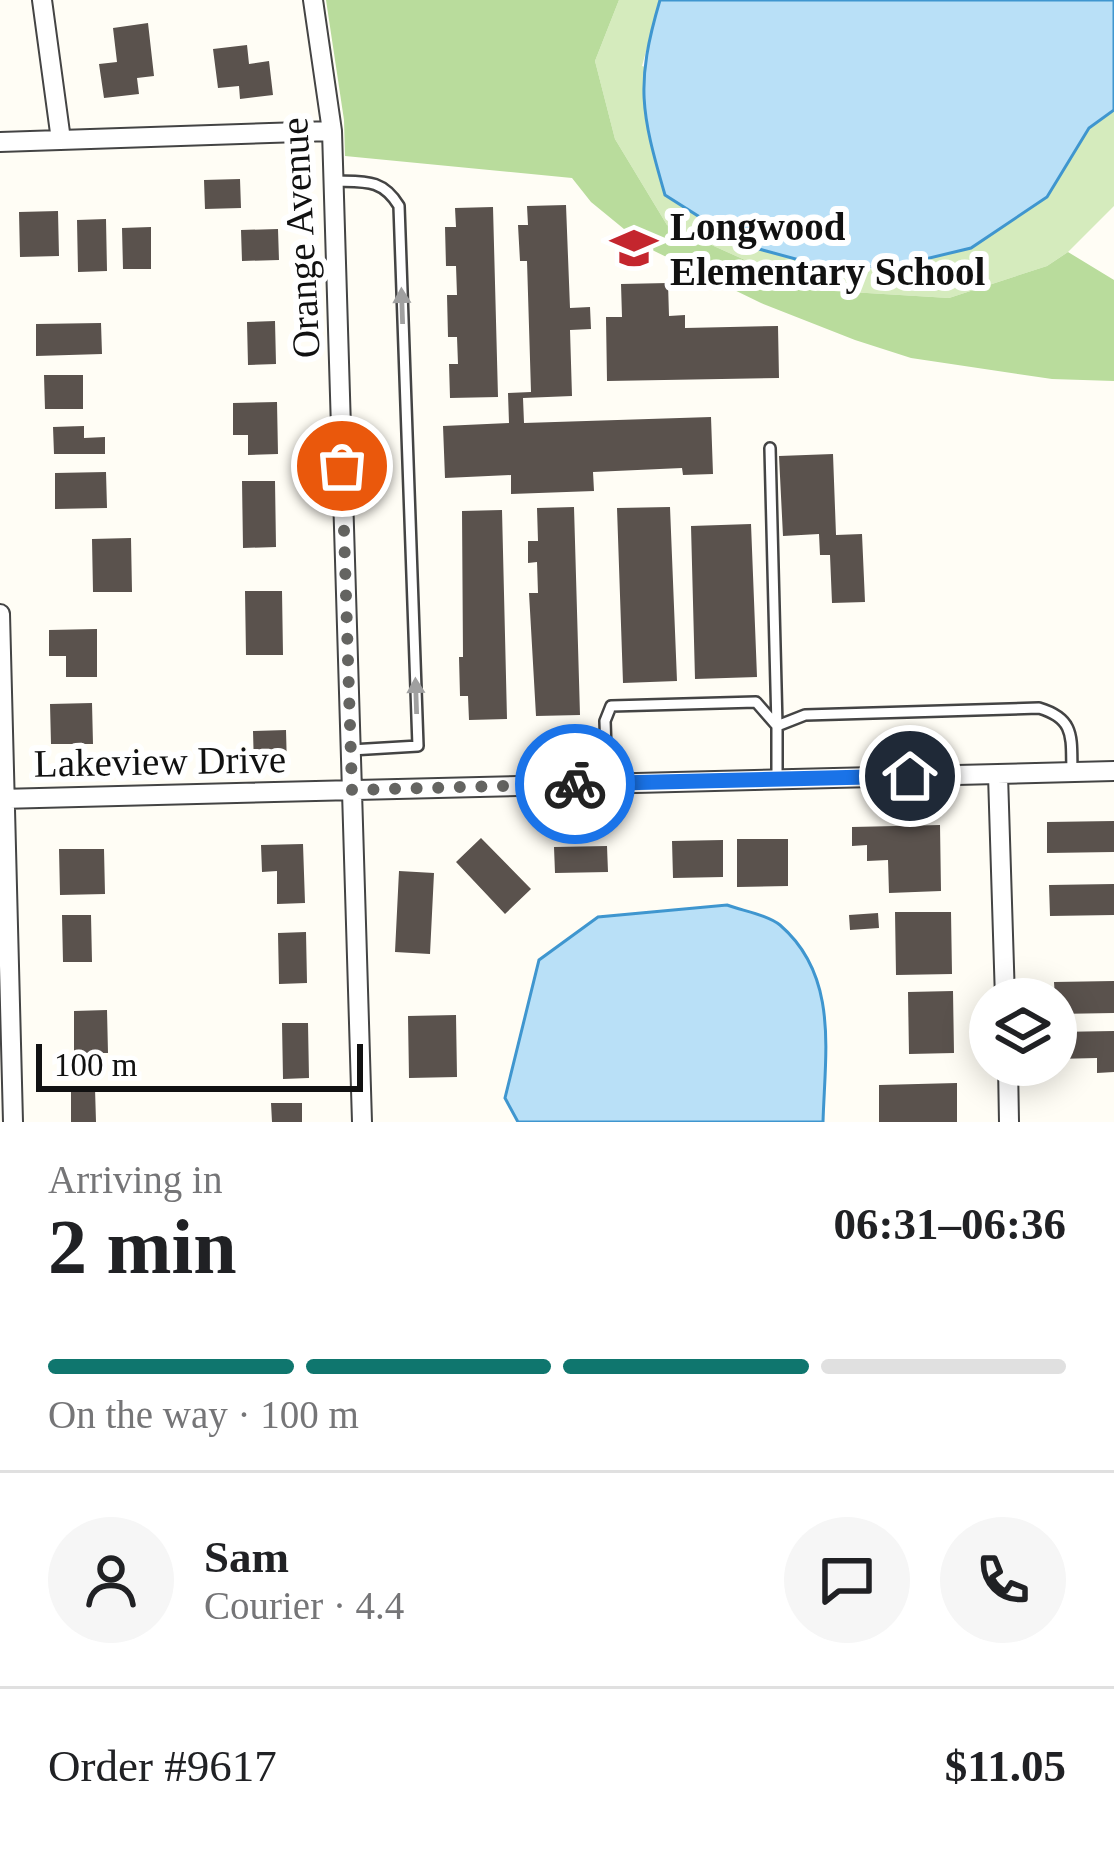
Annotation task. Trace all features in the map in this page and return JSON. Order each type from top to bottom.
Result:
[{"type":"street","points":[[42,0],[61,140]]},
{"type":"street","name":"Orange Avenue","points":[[313,0],[332,131],[362,1122]]},
{"type":"street","points":[[0,142],[332,131]]},
{"type":"street","points":[[0,614],[13,1122]]},
{"type":"street","name":"Lakeview Drive","points":[[2,798],[1114,771]]},
{"type":"street","points":[[998,775],[1004,978]]},
{"type":"street","points":[[1008,1086],[1010,1122]]},
{"type":"lane","points":[[333,181],[368,182],[388,189],[399,206],[418,746],[351,750]]},
{"type":"lane","points":[[770,448],[777,779]]},
{"type":"lane","points":[[607,783],[605,721],[611,706],[756,702],[776,726]]},
{"type":"lane","points":[[776,726],[805,715],[1039,708],[1056,713],[1065,722],[1071,735],[1072,772]]},
{"type":"green space","points":[[326,0],[619,0],[595,61],[615,139],[667,225],[765,269],[834,291],[949,298],[1047,266],[1068,252],[1114,280],[1114,381],[1052,379],[911,358],[855,340],[761,303],[646,247],[591,202],[572,178],[345,156]]},
{"type":"green space","points":[[619,0],[660,0],[642,66],[1047,197],[1089,128],[1114,110],[1114,206],[1047,266],[949,298],[834,291],[765,269],[667,225],[615,139],[595,61]]},
{"type":"water","points":[[660,0],[1114,0],[1114,110],[1089,128],[1047,197],[971,248],[888,268],[803,261],[744,245],[665,195],[644,98],[647,55]]},
{"type":"water","points":[[727,905],[780,925],[812,967],[826,1042],[823,1122],[518,1122],[505,1098],[539,960],[598,917]]},
{"type":"building","points":[[148,23],[154,76],[137,78],[139,94],[104,98],[99,64],[117,62],[113,28]]},
{"type":"building","points":[[247,45],[249,64],[269,61],[273,95],[240,99],[239,86],[218,88],[213,49]]},
{"type":"building","points":[[240,179],[241,208],[205,209],[204,180]]},
{"type":"building","points":[[566,205],[570,308],[590,307],[591,329],[570,330],[572,396],[523,398],[524,423],[711,417],[713,474],[683,475],[682,468],[593,472],[594,491],[511,494],[511,475],[445,478],[443,426],[509,423],[508,393],[531,392],[527,261],[520,261],[518,225],[528,225],[527,206]]},
{"type":"building","points":[[493,207],[498,397],[450,398],[449,364],[458,364],[457,337],[448,337],[447,295],[457,295],[456,266],[446,266],[445,227],[456,227],[455,208]]},
{"type":"building","points":[[58,211],[59,256],[20,257],[19,212]]},
{"type":"building","points":[[106,219],[107,271],[78,272],[77,220]]},
{"type":"building","points":[[151,227],[151,269],[123,269],[122,228]]},
{"type":"building","points":[[278,229],[279,260],[242,261],[241,230]]},
{"type":"building","points":[[668,283],[669,316],[685,315],[685,328],[778,326],[779,378],[607,381],[606,317],[622,317],[621,284]]},
{"type":"building","points":[[275,321],[276,364],[248,365],[247,322]]},
{"type":"building","points":[[101,323],[102,354],[36,356],[36,324]]},
{"type":"building","points":[[44,375],[83,375],[83,409],[45,409]]},
{"type":"building","points":[[277,402],[278,454],[248,455],[248,435],[233,435],[233,403]]},
{"type":"building","points":[[84,426],[84,438],[105,437],[105,454],[54,454],[53,427]]},
{"type":"building","points":[[833,454],[836,535],[862,534],[865,602],[832,603],[830,555],[820,555],[819,534],[783,536],[779,456]]},
{"type":"building","points":[[106,472],[107,508],[55,509],[55,473]]},
{"type":"building","points":[[242,481],[275,481],[276,547],[243,548]]},
{"type":"building","points":[[574,507],[580,715],[536,716],[529,593],[538,593],[537,562],[528,563],[528,541],[538,541],[537,508]]},
{"type":"building","points":[[670,507],[677,681],[623,683],[617,508]]},
{"type":"building","points":[[502,510],[507,719],[469,720],[468,696],[460,696],[462,511]]},
{"type":"building","points":[[751,524],[757,677],[695,679],[691,526]]},
{"type":"building","points":[[131,538],[132,592],[93,592],[92,539]]},
{"type":"building","points":[[245,591],[282,591],[283,655],[246,655]]},
{"type":"building","points":[[97,629],[97,677],[66,677],[66,656],[49,656],[49,630]]},
{"type":"building","points":[[92,703],[93,744],[51,744],[50,704]]},
{"type":"building","points":[[286,730],[287,767],[254,767],[253,731]]},
{"type":"building","points":[[1114,821],[1114,852],[1047,853],[1047,822]]},
{"type":"building","points":[[940,825],[941,891],[889,893],[888,860],[867,861],[867,845],[852,846],[852,827]]},
{"type":"building","points":[[481,838],[531,889],[505,914],[456,862]]},
{"type":"building","points":[[737,839],[788,839],[788,886],[737,887]]},
{"type":"building","points":[[723,840],[723,877],[673,878],[672,841]]},
{"type":"building","points":[[303,844],[305,903],[277,904],[277,871],[262,872],[261,845]]},
{"type":"building","points":[[607,846],[608,872],[555,873],[554,847]]},
{"type":"building","points":[[59,849],[104,849],[105,894],[60,895]]},
{"type":"building","points":[[399,871],[434,873],[430,954],[395,952]]},
{"type":"building","points":[[1114,884],[1114,915],[1050,916],[1049,885]]},
{"type":"building","points":[[895,912],[951,912],[952,974],[896,975]]},
{"type":"building","points":[[878,913],[879,928],[850,930],[849,915]]},
{"type":"building","points":[[62,915],[91,915],[92,962],[63,962]]},
{"type":"building","points":[[306,932],[307,983],[279,984],[278,933]]},
{"type":"building","points":[[1114,981],[1114,1013],[1077,1014],[1077,982]]},
{"type":"building","points":[[953,991],[954,1053],[909,1054],[908,992]]},
{"type":"building","points":[[107,1010],[108,1053],[74,1053],[74,1011]]},
{"type":"building","points":[[456,1015],[457,1077],[409,1078],[408,1016]]},
{"type":"building","points":[[282,1023],[308,1023],[309,1078],[283,1079]]},
{"type":"building","points":[[1114,1031],[1114,1072],[1097,1073],[1097,1058],[1077,1058],[1077,1032]]},
{"type":"building","points":[[957,1083],[957,1122],[879,1122],[879,1085]]},
{"type":"building","points":[[95,1088],[96,1122],[71,1122],[71,1089]]},
{"type":"building","points":[[271,1103],[302,1103],[302,1122],[272,1122]]},
{"type":"way so far","points":[[342,466],[352,790],[575,784]]},
{"type":"place","name":"Longwood Elementary School","points":[[634,248]]},
{"type":"route","points":[[575,784],[910,776]]}]
